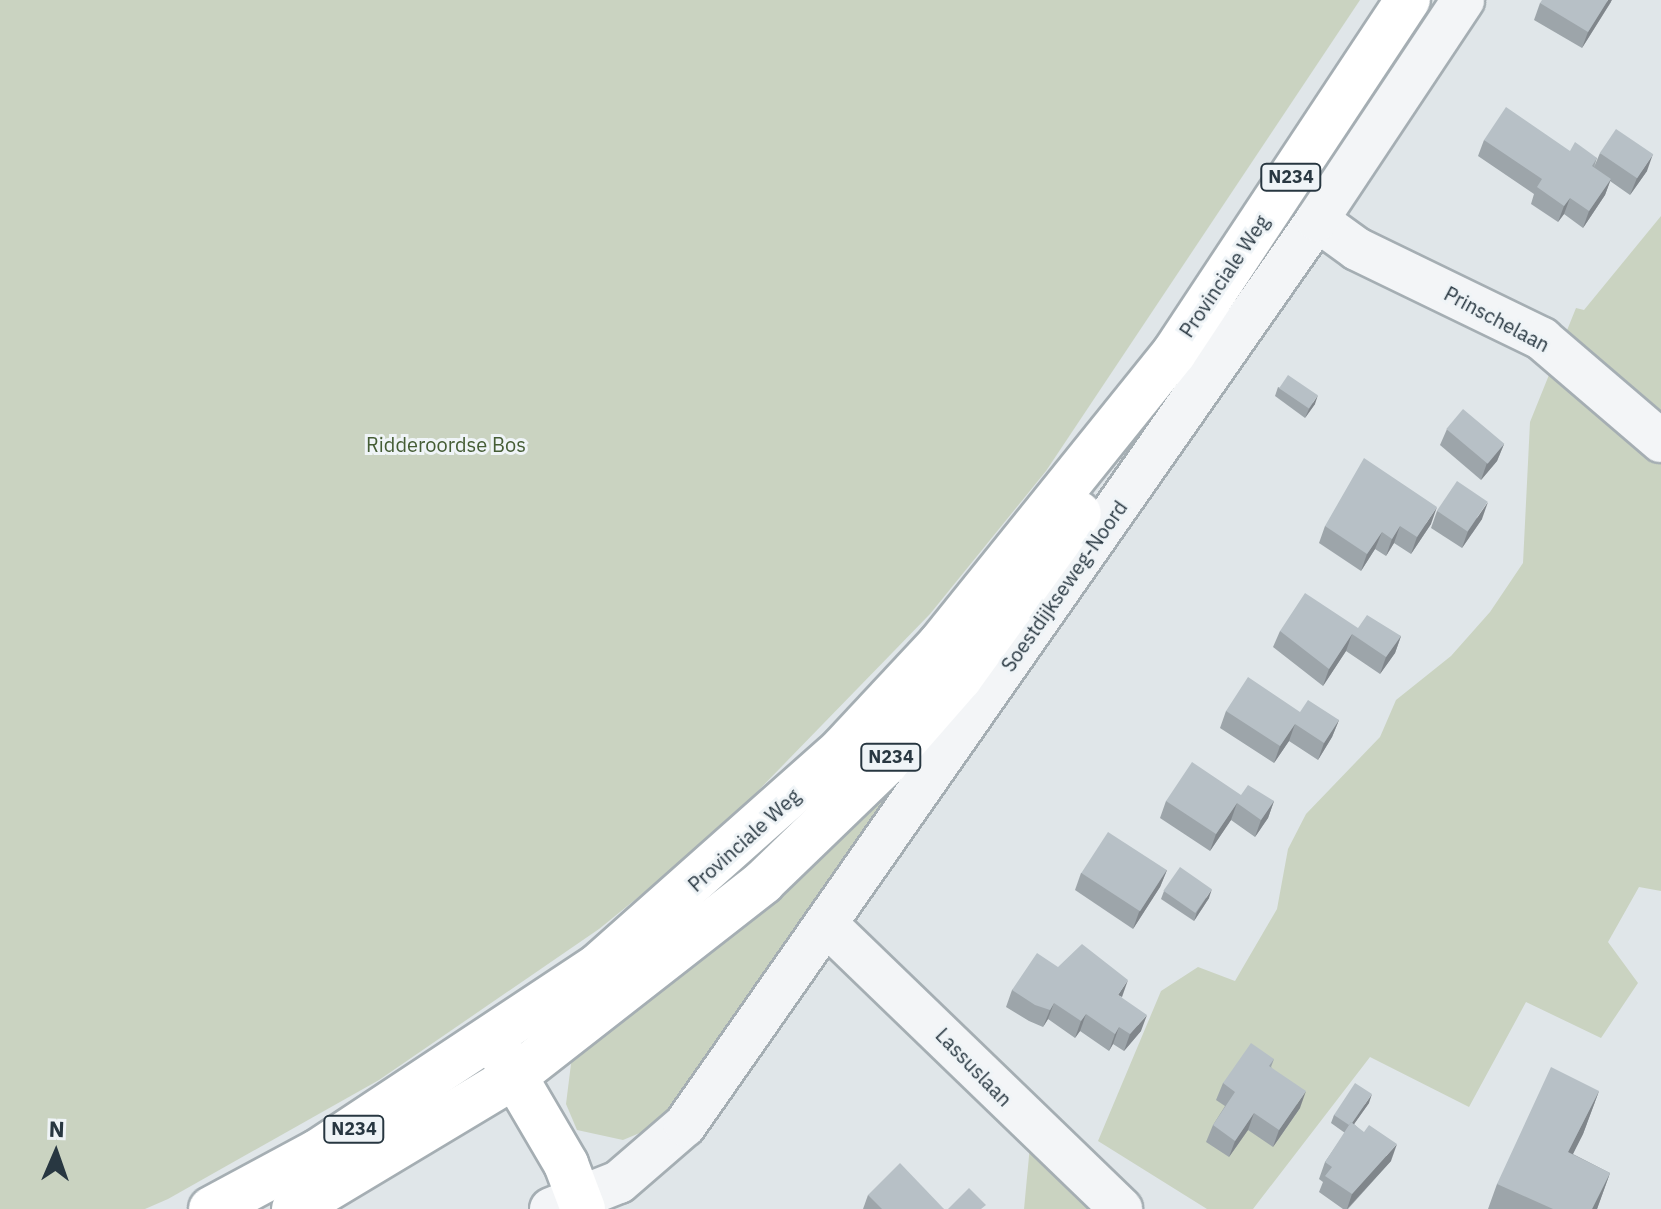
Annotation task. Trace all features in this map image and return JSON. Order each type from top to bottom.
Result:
[{"type":"main road","name":"Provinciale Weg","points":[[294,1209],[504,1059],[763,882],[885,764],[960,678],[1063,537],[1143,419],[1174,353],[1408,0]]},
{"type":"main road","name":"Provinciale Weg","points":[[211,1209],[317,1152],[504,1059]]},
{"type":"main road","points":[[504,1059],[571,1205]]},
{"type":"street","name":"Soestdijkseweg-Noord","points":[[571,1205],[650,1162],[827,925],[1317,220],[1463,0]]},
{"type":"street","name":"Prinschelaan","points":[[1317,220],[1357,249],[1542,339],[1661,441]]},
{"type":"street","name":"Lassuslaan","points":[[827,925],[1121,1209]]},
{"type":"green space","name":"Ridderoordse Bos","points":[[0,0],[1360,0],[1046,471],[930,614],[715,835],[599,929],[379,1080],[168,1199],[145,1209],[0,1209]]},
{"type":"green space","points":[[1661,216],[1661,891],[1639,887],[1608,942],[1638,983],[1601,1038],[1526,1002],[1469,1107],[1370,1057],[1253,1209],[1207,1209],[1098,1141],[1161,991],[1198,967],[1235,981],[1277,909],[1288,849],[1306,814],[1380,737],[1396,700],[1451,656],[1490,612],[1523,563],[1530,422],[1576,308],[1584,310]]},
{"type":"green space","points":[[1006,633],[676,1102],[654,1127],[623,1140],[577,1130],[566,1104],[572,1056]]},
{"type":"green space","points":[[1031,1135],[1126,1209],[1024,1209]]},
{"type":"building","points":[[1542,0],[1608,0],[1588,32],[1540,3]]},
{"type":"building","points":[[1506,107],[1570,151],[1575,142],[1597,158],[1592,166],[1611,179],[1589,211],[1570,198],[1564,206],[1537,187],[1542,179],[1484,140]]},
{"type":"building","points":[[1616,129],[1653,154],[1637,178],[1600,153]]},
{"type":"building","points":[[1288,375],[1318,395],[1309,408],[1279,388]]},
{"type":"building","points":[[1463,409],[1504,444],[1488,464],[1446,429]]},
{"type":"building","points":[[1364,458],[1437,507],[1417,537],[1400,526],[1392,539],[1382,532],[1367,554],[1325,526]]},
{"type":"building","points":[[1457,481],[1488,502],[1468,532],[1437,511]]},
{"type":"building","points":[[1305,593],[1358,628],[1367,615],[1401,636],[1386,657],[1352,634],[1329,669],[1280,631]]},
{"type":"building","points":[[1248,677],[1300,712],[1308,700],[1339,720],[1324,743],[1295,724],[1280,746],[1226,711]]},
{"type":"building","points":[[1192,762],[1241,795],[1248,785],[1274,801],[1261,820],[1237,803],[1216,834],[1166,801]]},
{"type":"building","points":[[1108,832],[1167,870],[1140,911],[1081,873]]},
{"type":"building","points":[[1180,867],[1212,889],[1195,913],[1163,891]]},
{"type":"building","points":[[1082,944],[1128,980],[1118,995],[1147,1015],[1130,1034],[1119,1027],[1115,1034],[1086,1014],[1081,1021],[1054,1003],[1050,1010],[1035,1005],[1012,990],[1037,953],[1058,967]]},
{"type":"building","points":[[1251,1043],[1274,1059],[1269,1066],[1306,1091],[1279,1130],[1254,1113],[1235,1141],[1213,1125],[1235,1092],[1223,1083]]},
{"type":"building","points":[[1551,1067],[1599,1091],[1568,1152],[1610,1173],[1592,1209],[1553,1209],[1497,1184]]},
{"type":"building","points":[[1355,1083],[1372,1094],[1349,1125],[1334,1115]]},
{"type":"building","points":[[1351,1122],[1364,1132],[1369,1125],[1397,1144],[1352,1194],[1325,1176],[1332,1167],[1325,1162]]},
{"type":"building","points":[[900,1163],[944,1209],[882,1209],[868,1195]]},
{"type":"building","points":[[969,1188],[986,1205],[981,1209],[948,1209]]}]
